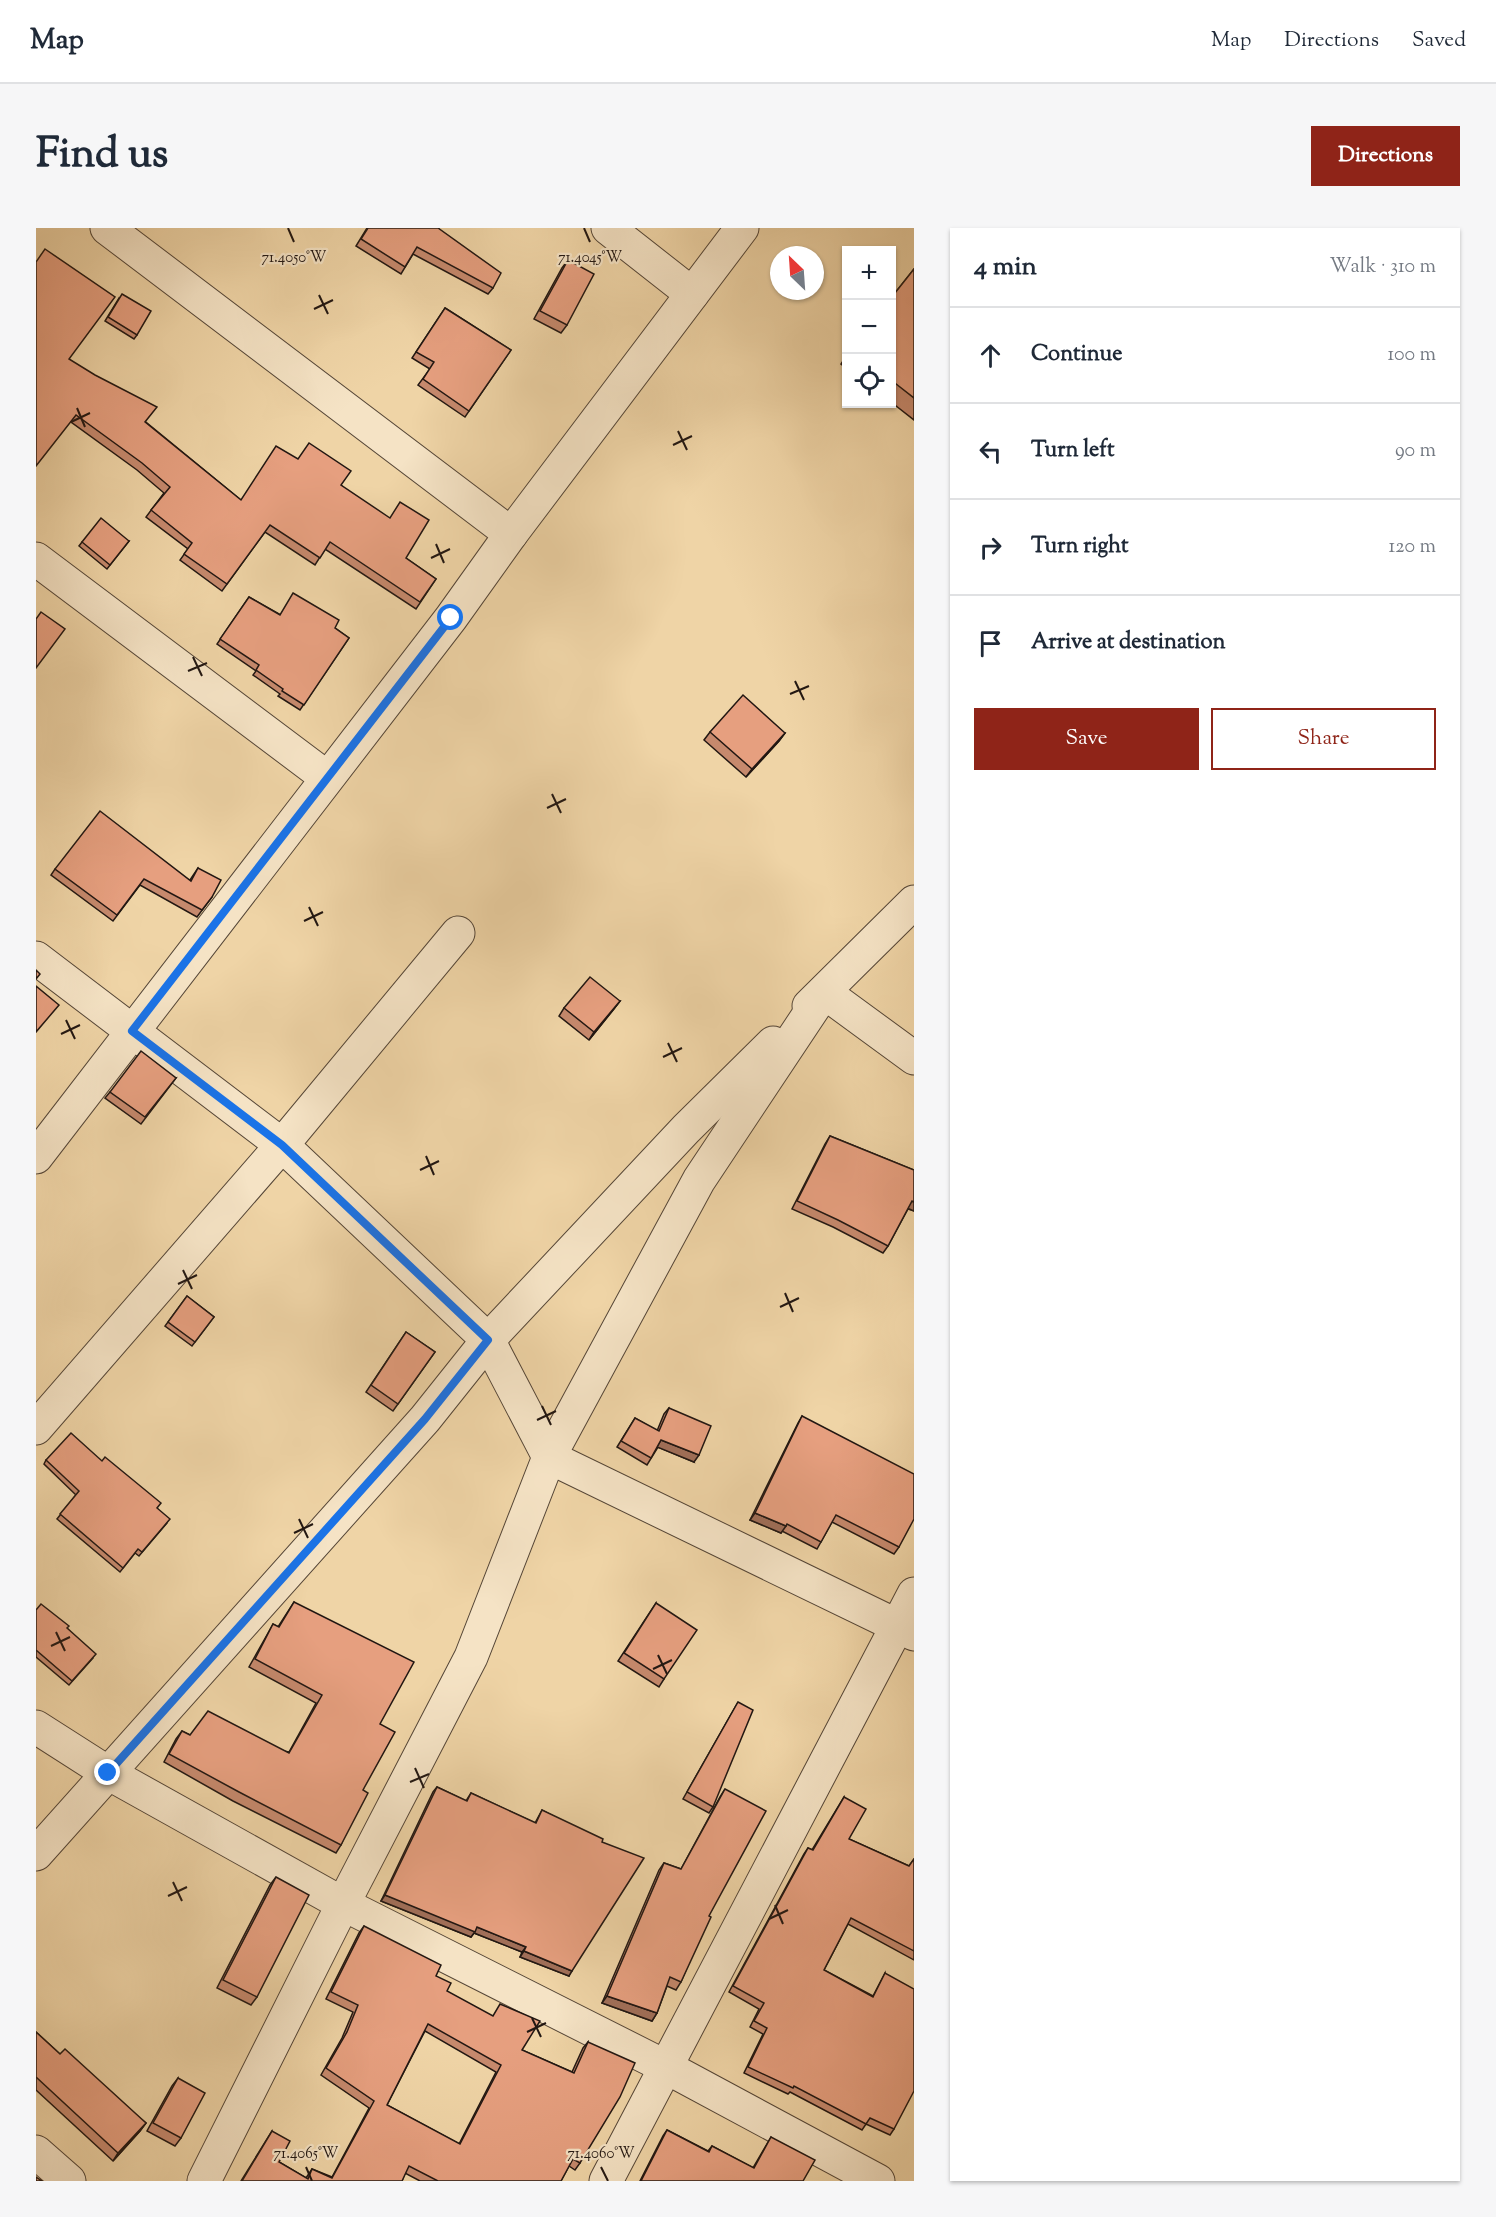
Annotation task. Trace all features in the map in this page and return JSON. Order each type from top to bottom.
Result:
[{"type":"street","points":[[107,228],[511,534]]},
{"type":"street","points":[[608,228],[692,294]]},
{"type":"street","points":[[36,1157],[326,777],[451,618],[511,534],[742,228]]},
{"type":"street","points":[[36,559],[326,777]]},
{"type":"street","points":[[36,1854],[425,1419],[488,1340],[686,1129],[914,902]]},
{"type":"street","points":[[36,1428],[282,1145],[458,933]]},
{"type":"street","points":[[36,958],[282,1145],[488,1340],[549,1457],[906,1630]]},
{"type":"street","points":[[824,992],[914,1058]]},
{"type":"street","points":[[204,2181],[343,1904],[471,1657],[549,1457],[699,1180],[824,992]]},
{"type":"street","points":[[606,2181],[666,2067],[906,1630],[914,1594]]},
{"type":"street","points":[[36,1727],[108,1773],[343,1904],[666,2067],[878,2181]]},
{"type":"street","points":[[36,2152],[69,2181]]},
{"type":"building","points":[[368,228],[438,228],[501,273],[493,288],[417,247],[405,267],[361,239]]},
{"type":"building","points":[[45,249],[115,297],[69,359],[157,407],[145,422],[241,500],[276,446],[298,459],[309,443],[351,471],[341,485],[390,518],[400,502],[429,520],[406,558],[436,579],[420,602],[330,542],[320,558],[270,525],[227,584],[184,554],[192,543],[151,510],[170,487],[142,463],[76,415],[36,466],[36,262]]},
{"type":"building","points":[[568,260],[594,274],[567,325],[540,311]]},
{"type":"building","points":[[914,269],[914,398],[896,384],[896,292]]},
{"type":"building","points":[[122,294],[151,311],[137,335],[108,317]]},
{"type":"building","points":[[445,308],[511,350],[469,411],[423,379],[434,362],[416,352]]},
{"type":"building","points":[[101,518],[129,541],[110,565],[82,542]]},
{"type":"building","points":[[293,593],[339,620],[335,628],[349,638],[304,705],[256,670],[259,665],[220,639],[249,597],[280,615]]},
{"type":"building","points":[[41,612],[65,629],[36,668],[36,619]]},
{"type":"building","points":[[743,695],[785,733],[752,769],[710,732]]},
{"type":"building","points":[[100,811],[191,881],[198,868],[221,880],[202,910],[144,879],[117,915],[55,869]]},
{"type":"building","points":[[590,977],[620,1001],[594,1032],[564,1008]]},
{"type":"building","points":[[36,986],[59,1005],[36,1032]]},
{"type":"building","points":[[141,1051],[176,1078],[145,1117],[110,1092]]},
{"type":"building","points":[[830,1136],[914,1170],[914,1202],[912,1201],[888,1246],[797,1201]]},
{"type":"building","points":[[187,1296],[214,1317],[195,1342],[168,1322]]},
{"type":"building","points":[[406,1332],[435,1352],[398,1404],[371,1385]]},
{"type":"building","points":[[669,1408],[711,1426],[699,1455],[661,1440],[651,1458],[621,1441],[635,1418],[659,1431]]},
{"type":"building","points":[[802,1416],[914,1474],[914,1519],[899,1547],[836,1515],[821,1542],[787,1524],[786,1526],[755,1513]]},
{"type":"building","points":[[71,1433],[102,1461],[105,1457],[161,1503],[157,1508],[170,1519],[142,1552],[138,1549],[123,1568],[60,1514],[79,1491],[46,1460]]},
{"type":"building","points":[[294,1602],[414,1662],[380,1724],[395,1732],[363,1790],[368,1793],[341,1845],[169,1754],[182,1731],[190,1735],[208,1711],[289,1753],[322,1695],[255,1659],[273,1624],[279,1627]]},
{"type":"building","points":[[656,1603],[697,1630],[664,1679],[624,1653]]},
{"type":"building","points":[[41,1604],[69,1626],[67,1628],[96,1654],[72,1681],[36,1650],[36,1610]]},
{"type":"building","points":[[738,1702],[753,1710],[713,1807],[687,1792]]},
{"type":"building","points":[[437,1787],[467,1801],[471,1793],[536,1823],[542,1810],[603,1839],[602,1842],[644,1858],[572,1971],[524,1951],[526,1947],[477,1927],[475,1932],[385,1895]]},
{"type":"building","points":[[725,1789],[766,1811],[709,1916],[711,1917],[681,1982],[670,1977],[657,2013],[607,1996],[664,1863],[681,1869]]},
{"type":"building","points":[[844,1797],[866,1809],[849,1839],[909,1866],[914,1859],[914,1951],[851,1918],[824,1970],[873,1997],[885,1973],[914,1989],[914,2091],[894,2129],[870,2118],[866,2124],[794,2086],[793,2088],[748,2067],[767,2028],[754,2021],[764,2003],[733,1986],[808,1848],[813,1850]]},
{"type":"building","points":[[276,1877],[309,1895],[257,1997],[223,1980]]},
{"type":"building","points":[[364,1926],[441,1965],[436,1976],[451,1983],[447,1991],[493,2016],[500,2004],[540,2021],[522,2050],[574,2073],[588,2042],[635,2063],[620,2097],[580,2163],[573,2159],[561,2181],[438,2181],[409,2166],[402,2181],[242,2181],[272,2131],[290,2141],[279,2162],[308,2179],[312,2169],[332,2178],[374,2101],[326,2068],[347,2032],[358,2005],[331,1992]],"holes":[[[428,2024],[501,2065],[460,2144],[387,2105]]]},
{"type":"building","points":[[36,2032],[60,2054],[65,2049],[146,2123],[118,2153],[36,2077]]},
{"type":"building","points":[[178,2078],[205,2093],[181,2138],[153,2123]]},
{"type":"building","points":[[667,2130],[709,2152],[712,2146],[754,2168],[771,2137],[815,2160],[803,2181],[641,2181]]},
{"type":"route","points":[[108,1773],[425,1419],[488,1340],[282,1145],[132,1031],[451,618]]}]
